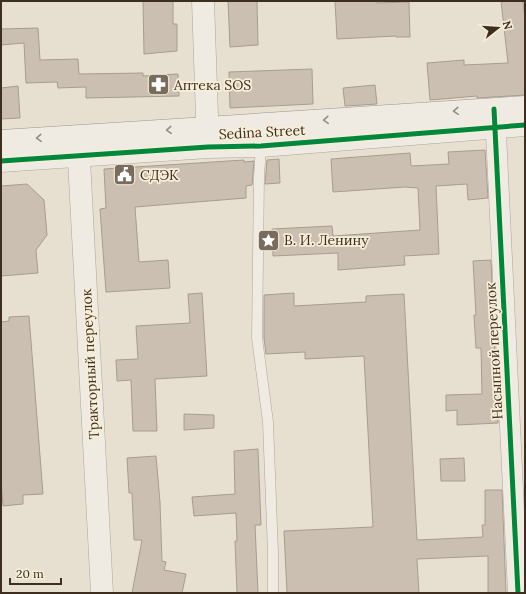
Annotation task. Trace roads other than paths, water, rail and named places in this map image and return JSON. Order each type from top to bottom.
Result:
[{"type":"street","points":[[203,1],[208,138]]},
{"type":"street","name":"Sedina Street","points":[[208,138],[261,146],[495,118],[525,107]]},
{"type":"street","name":"Sedina Street","points":[[1,161],[78,146],[495,118],[525,125]]},
{"type":"street","name":"Насыпной переулок","points":[[495,118],[518,593]]},
{"type":"street","name":"Sedina Street","points":[[1,140],[78,146]]},
{"type":"street","name":"Тракторный переулок","points":[[78,146],[102,593]]},
{"type":"lane","points":[[261,146],[259,178],[257,338],[268,422],[273,593]]},
{"type":"place","name":"Аптека SOS","points":[[158,85]]},
{"type":"place","name":"СДЭК","points":[[125,175]]},
{"type":"place","name":"В. И. Ленину","points":[[269,240]]}]
